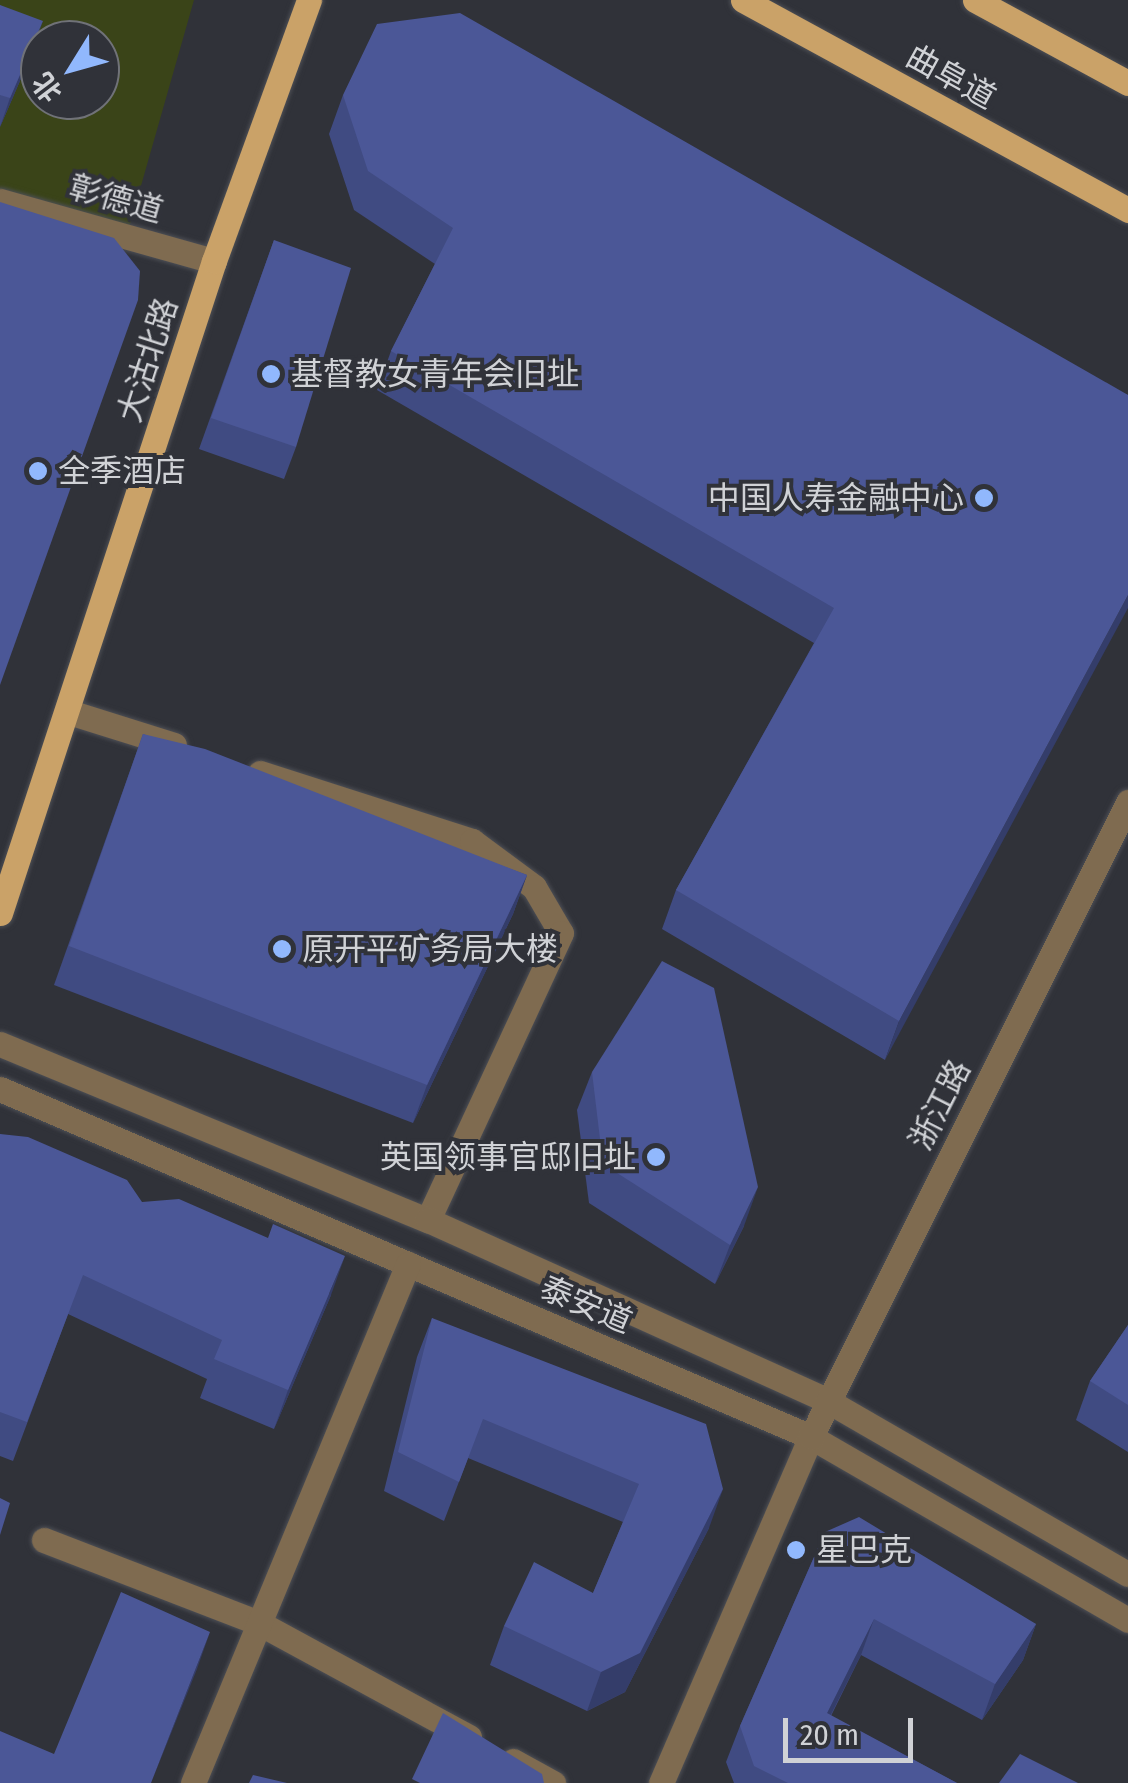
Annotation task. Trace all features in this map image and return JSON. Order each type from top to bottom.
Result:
[{"type":"main road","name":"大沽北路","points":[[0,912],[69,712],[214,260],[308,0]]},
{"type":"main road","name":"曲阜道","points":[[743,0],[1128,210]]},
{"type":"main road","points":[[975,0],[1128,82]]},
{"type":"street","name":"彰德道","points":[[0,201],[214,260]]},
{"type":"street","points":[[69,712],[198,753]]},
{"type":"street","points":[[234,764],[472,840],[534,887],[561,933],[428,1220]]},
{"type":"street","name":"浙江路","points":[[661,1783],[828,1401],[1128,802]]},
{"type":"street","name":"泰安道","points":[[0,1044],[428,1220],[828,1401],[1128,1574]]},
{"type":"street","name":"泰安道","points":[[0,1089],[811,1437],[1128,1620]]},
{"type":"street","points":[[193,1783],[408,1264]]},
{"type":"street","points":[[44,1540],[259,1622],[553,1783]]},
{"type":"green space","points":[[0,0],[194,0],[0,680]]},
{"type":"building","points":[[0,5],[40,20],[20,20],[20,75],[10,98],[0,95]]},
{"type":"building","points":[[460,13],[1128,395],[1128,595],[899,1021],[676,890],[834,608],[391,351],[453,228],[368,171],[343,95],[377,24]]},
{"type":"building","name":"全季酒店","points":[[0,202],[114,238],[140,271],[138,300],[0,685]]},
{"type":"building","name":"基督教女青年会旧址","points":[[274,240],[351,268],[296,447],[211,418]]},
{"type":"building","name":"原开平矿务局大楼","points":[[143,734],[205,749],[527,875],[427,1085],[69,946]]},
{"type":"building","name":"英国领事官邸旧址","points":[[662,961],[714,988],[758,1187],[730,1245],[603,1164],[592,1072]]},
{"type":"building","points":[[0,1134],[28,1137],[127,1180],[142,1202],[179,1199],[268,1238],[273,1224],[345,1256],[288,1390],[214,1359],[222,1340],[83,1275],[27,1422],[0,1412]]},
{"type":"building","points":[[432,1318],[706,1424],[723,1489],[640,1653],[601,1672],[504,1626],[534,1562],[593,1593],[639,1484],[483,1419],[459,1482],[398,1452]]},
{"type":"building","points":[[1128,1325],[1128,1405],[1090,1381]]},
{"type":"building","points":[[0,1498],[10,1503],[0,1535]]},
{"type":"building","points":[[859,1517],[1036,1624],[995,1684],[874,1619],[827,1713],[957,1783],[788,1783],[754,1766],[740,1726],[825,1532]]},
{"type":"building","points":[[121,1592],[210,1632],[151,1783],[0,1783],[0,1731],[54,1754]]},
{"type":"building","points":[[443,1713],[542,1774],[544,1783],[420,1783],[412,1779]]},
{"type":"building","points":[[1020,1754],[1078,1783],[999,1783]]},
{"type":"building","points":[[253,1775],[287,1783],[249,1783]]},
{"type":"place","name":"基督教女青年会旧址","points":[[271,374]]},
{"type":"place","name":"全季酒店","points":[[38,471]]},
{"type":"place","name":"中国人寿金融中心","points":[[984,498]]},
{"type":"place","name":"原开平矿务局大楼","points":[[282,949]]},
{"type":"place","name":"英国领事官邸旧址","points":[[656,1157]]},
{"type":"place","name":"星巴克","points":[[796,1550]]}]
